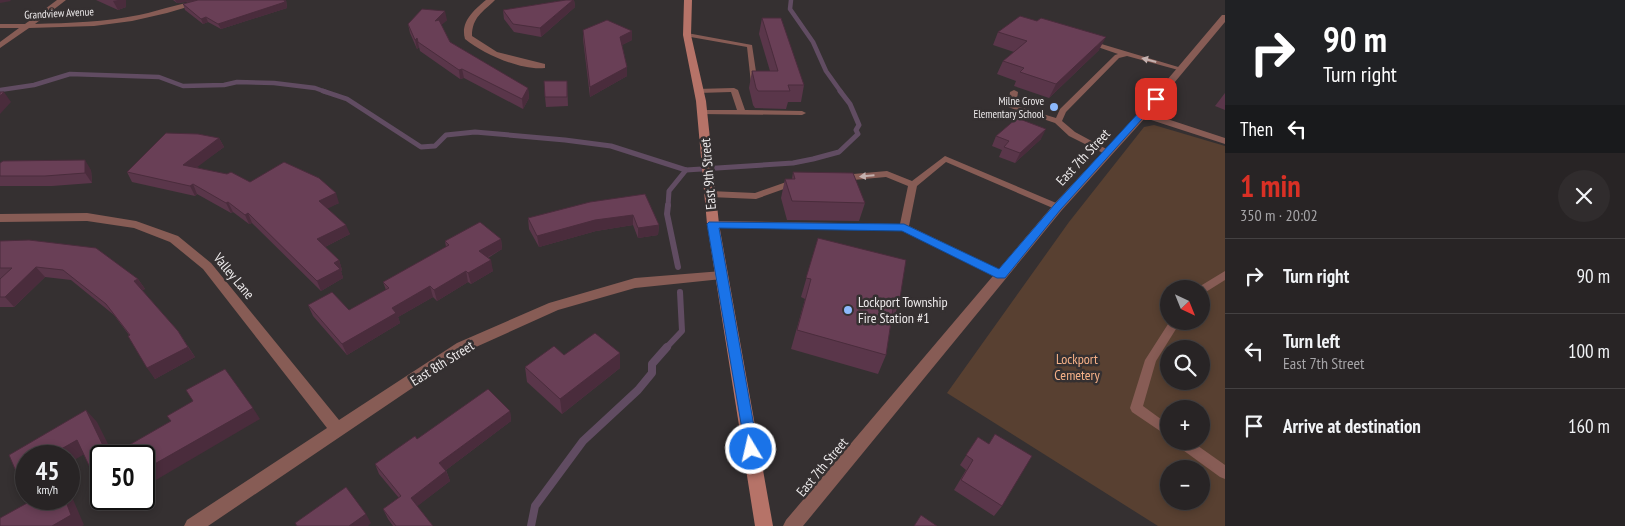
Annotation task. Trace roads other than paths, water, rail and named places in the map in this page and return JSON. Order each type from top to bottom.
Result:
[{"type":"main road","name":"East 9th Street","points":[[688,0],[687,34],[702,112],[713,224],[764,526]]},
{"type":"street","points":[[0,46],[24,26],[62,0]]},
{"type":"street","name":"Grandview Avenue","points":[[0,26],[83,24],[118,21],[151,15],[207,0]]},
{"type":"street","points":[[491,0],[477,12],[468,24],[468,37],[482,50],[503,59],[542,66]]},
{"type":"street","name":"East 7th Street","points":[[792,526],[1058,207],[1144,114],[1225,17]]},
{"type":"street","points":[[1144,114],[1225,141]]},
{"type":"street","name":"Valley Lane","points":[[0,218],[88,217],[136,225],[174,239],[207,266],[338,430]]},
{"type":"street","name":"East 8th Street","points":[[193,526],[462,347],[554,306],[635,283],[722,275]]},
{"type":"lane","points":[[687,34],[750,46],[755,83]]},
{"type":"lane","points":[[1085,41],[1182,69]]},
{"type":"lane","points":[[1058,121],[1063,111],[1117,56],[1127,54]]},
{"type":"lane","points":[[699,91],[734,90],[742,113]]},
{"type":"lane","points":[[1012,116],[1014,92]]},
{"type":"lane","points":[[1012,107],[1058,121],[1072,134],[1107,153]]},
{"type":"lane","points":[[702,112],[802,113]]},
{"type":"lane","points":[[904,227],[913,185],[944,159],[1058,207]]},
{"type":"lane","points":[[833,178],[887,174],[913,185]]},
{"type":"lane","points":[[710,194],[756,196],[796,182],[806,181]]},
{"type":"lane","points":[[713,224],[904,227],[1001,275]]},
{"type":"lane","points":[[1210,285],[1225,275]]},
{"type":"lane","points":[[1160,425],[1136,408],[1151,360],[1170,330]]},
{"type":"lane","points":[[1193,450],[1225,473]]},
{"type":"waterway","points":[[791,0],[790,9],[813,42],[826,71],[841,92]]},
{"type":"waterway","points":[[0,90],[34,85],[70,74],[159,77],[183,86],[224,85],[237,82],[274,83],[315,88],[326,92]]},
{"type":"waterway","points":[[686,170],[793,163],[839,152],[858,134],[856,130],[859,125],[850,104],[840,91]]},
{"type":"waterway","points":[[326,92],[347,99],[421,147],[435,146],[446,135],[475,132],[611,146],[686,170]]},
{"type":"waterway","points":[[668,206],[669,191],[686,170]]},
{"type":"waterway","points":[[668,205],[667,214],[678,267]]},
{"type":"waterway","points":[[666,348],[682,331],[680,292]]},
{"type":"waterway","points":[[531,526],[535,506],[583,441],[638,390],[652,373],[652,364],[667,347]]},
{"type":"place","name":"Milne Grove Elementary School","points":[[1054,107]]},
{"type":"place","name":"Lockport Township Fire Station #1","points":[[848,310]]},
{"type":"park label","name":"Lockport Cemetery","points":[[1077,368]]}]
